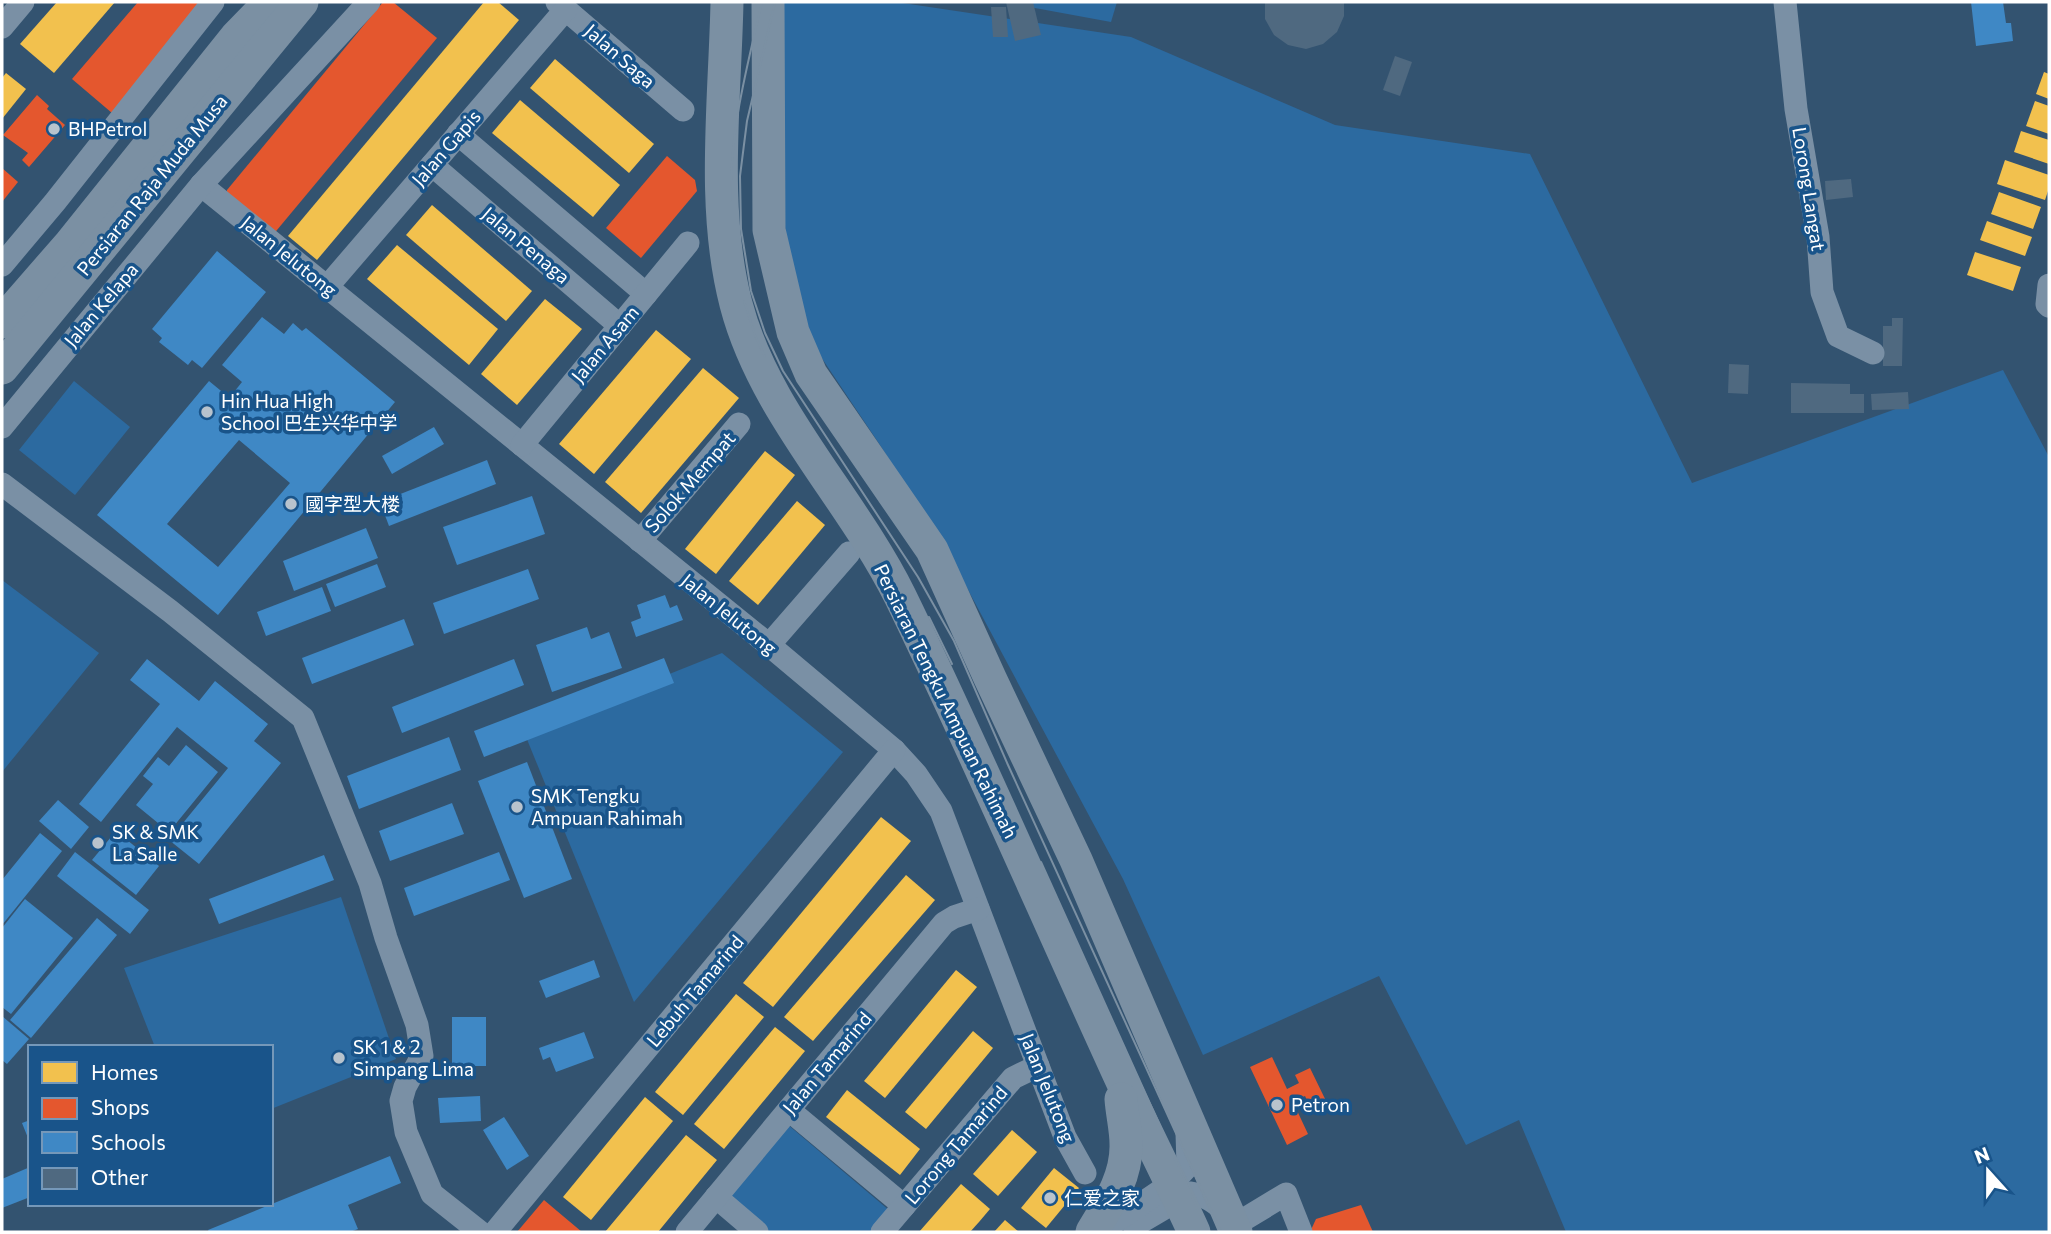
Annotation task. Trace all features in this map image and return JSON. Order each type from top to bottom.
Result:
[{"type":"highway","points":[[236,37],[259,2]]},
{"type":"highway","name":"Persiaran Raja Muda Musa","points":[[2,322],[70,244],[236,37],[270,2]]},
{"type":"highway","name":"Persiaran Raja Muda Musa","points":[[2,368],[302,2]]},
{"type":"highway","points":[[196,130],[285,44],[323,2]]},
{"type":"highway","name":"Persiaran Tengku Ampuan Rahimah","points":[[727,2],[722,193],[736,304],[750,344],[771,392],[839,493],[898,593],[1117,1071],[1194,1232]]},
{"type":"highway","points":[[768,2],[769,230],[793,332],[811,373],[932,550],[1076,860],[1232,1224]]},
{"type":"highway","points":[[1092,1232],[1117,1189],[1125,1162],[1126,1144],[1117,1071]]},
{"type":"street","points":[[2,27],[23,2]]},
{"type":"street","points":[[2,265],[213,2]]},
{"type":"street","name":"Jalan Kelapa","points":[[2,427],[201,184],[369,2]]},
{"type":"street","name":"Lorong Langat","points":[[1785,2],[1796,109],[1818,237],[1822,292],[1839,336],[1873,353]]},
{"type":"street","name":"Jalan Saga","points":[[561,6],[683,110]]},
{"type":"street","name":"Jalan Gapis","points":[[327,287],[458,134],[561,6]]},
{"type":"street","points":[[458,134],[646,294]]},
{"type":"street","name":"Jalan Penaga","points":[[432,165],[620,326]]},
{"type":"street","name":"Jalan Jelutong","points":[[201,184],[769,645],[894,750],[916,774],[941,811],[1065,1137],[1085,1173]]},
{"type":"street","name":"Jalan Asam","points":[[522,445],[688,243]]},
{"type":"street","points":[[2049,285],[2049,306]]},
{"type":"street","name":"Solok Mempat","points":[[640,541],[739,424]]},
{"type":"street","points":[[2,484],[170,611],[303,719],[370,883],[417,1025],[422,1056],[405,1087],[401,1101],[406,1132],[432,1194],[480,1232]]},
{"type":"street","points":[[769,645],[849,553]]},
{"type":"street","name":"Lebuh Tamarind","points":[[495,1232],[894,750]]},
{"type":"street","name":"Jalan Tamarind","points":[[687,1232],[944,923],[954,916],[978,909]]},
{"type":"street","name":"Lorong Tamarind","points":[[882,1232],[1013,1078],[1038,1066]]},
{"type":"street","points":[[789,1110],[904,1206]]},
{"type":"street","points":[[1115,1232],[1135,1226],[1176,1191],[1188,1166],[1185,1113]]},
{"type":"street","points":[[1100,1232],[1176,1191],[1199,1194],[1213,1201],[1232,1224],[1286,1194],[1301,1232]]},
{"type":"street","points":[[716,1197],[757,1232]]},
{"type":"shaded area","points":[[782,2],[896,2],[1131,37],[1335,125],[1530,154],[1692,483],[2003,370],[2049,457],[2049,1232],[1566,1232],[1519,1120],[1466,1145],[1379,976],[1203,1055],[1123,879],[952,560],[811,342],[793,280],[778,181]]},
{"type":"shaded area","points":[[1025,2],[1117,2],[1111,22],[1024,6]]},
{"type":"shaded area","points":[[74,381],[130,427],[75,495],[19,450]]},
{"type":"shaded area","points":[[2,580],[99,653],[2,772]]},
{"type":"shaded area","points":[[722,653],[843,752],[634,1002],[524,732]]},
{"type":"shaded area","points":[[341,897],[396,1059],[273,1108],[273,1045],[154,1045],[124,968]]},
{"type":"shaded area","points":[[787,1124],[890,1211],[872,1232],[768,1232],[726,1197]]},
{"type":"building: Homes","points":[[57,2],[115,2],[54,73],[20,44]]},
{"type":"building: Homes","points":[[484,2],[498,2],[519,20],[317,260],[288,236]]},
{"type":"building: Homes","points":[[555,59],[654,144],[629,173],[530,88]]},
{"type":"building: Homes","points":[[2044,72],[2049,74],[2049,99],[2036,94]]},
{"type":"building: Homes","points":[[6,73],[26,89],[2,119],[2,78]]},
{"type":"building: Homes","points":[[520,100],[620,185],[593,217],[492,133]]},
{"type":"building: Homes","points":[[2035,101],[2049,106],[2049,134],[2026,126]]},
{"type":"building: Homes","points":[[2021,131],[2049,140],[2049,164],[2014,152]]},
{"type":"building: Homes","points":[[2005,160],[2049,175],[2045,200],[1997,184]]},
{"type":"building: Homes","points":[[1999,192],[2041,207],[2033,229],[1991,214]]},
{"type":"building: Homes","points":[[432,205],[532,291],[506,321],[406,235]]},
{"type":"building: Homes","points":[[1987,221],[2032,237],[2025,256],[1980,240]]},
{"type":"building: Homes","points":[[397,245],[498,329],[469,365],[367,279]]},
{"type":"building: Homes","points":[[1975,252],[2021,267],[2013,291],[1967,275]]},
{"type":"building: Homes","points":[[545,299],[582,329],[517,405],[481,374]]},
{"type":"building: Homes","points":[[656,330],[691,359],[594,474],[559,444]]},
{"type":"building: Homes","points":[[703,368],[739,398],[641,513],[605,482]]},
{"type":"building: Homes","points":[[765,451],[795,475],[716,574],[685,549]]},
{"type":"building: Homes","points":[[797,501],[825,525],[758,605],[729,581]]},
{"type":"building: Homes","points":[[881,817],[911,841],[773,1007],[743,983]]},
{"type":"building: Homes","points":[[906,875],[935,900],[813,1041],[784,1017]]},
{"type":"building: Homes","points":[[956,970],[977,987],[885,1098],[864,1081]]},
{"type":"building: Homes","points":[[736,994],[764,1017],[683,1115],[655,1092]]},
{"type":"building: Homes","points":[[775,1027],[805,1051],[724,1149],[694,1124]]},
{"type":"building: Homes","points":[[973,1031],[993,1048],[926,1129],[905,1112]]},
{"type":"building: Homes","points":[[847,1090],[920,1149],[900,1175],[826,1117]]},
{"type":"building: Homes","points":[[645,1097],[673,1121],[591,1220],[563,1197]]},
{"type":"building: Homes","points":[[1012,1130],[1037,1152],[998,1196],[973,1174]]},
{"type":"building: Homes","points":[[686,1135],[717,1160],[658,1232],[605,1232]]},
{"type":"building: Homes","name":"仁爱之家","points":[[1054,1168],[1079,1188],[1046,1228],[1021,1208]]},
{"type":"building: Homes","points":[[961,1184],[990,1209],[979,1222],[970,1232],[919,1232]]},
{"type":"building: Homes","points":[[1005,1220],[1019,1232],[994,1232]]},
{"type":"building: Shops","points":[[138,2],[208,2],[112,113],[72,79]]},
{"type":"building: Shops","points":[[383,2],[393,2],[437,38],[272,236],[226,199],[227,190]]},
{"type":"building: Shops","points":[[37,95],[49,106],[47,109],[65,125],[29,167],[22,160],[28,153],[3,135]]},
{"type":"building: Shops","points":[[667,156],[695,180],[697,191],[641,258],[606,228]]},
{"type":"building: Shops","points":[[2,168],[18,182],[2,202]]},
{"type":"building: Shops","points":[[1272,1057],[1287,1089],[1299,1083],[1295,1075],[1310,1068],[1328,1105],[1313,1112],[1305,1096],[1293,1102],[1308,1134],[1287,1145],[1250,1067]]},
{"type":"building: Shops","points":[[544,1200],[557,1211],[582,1232],[517,1232]]},
{"type":"building: Shops","points":[[1361,1205],[1373,1232],[1310,1232],[1316,1219]]},
{"type":"building: Schools","points":[[1971,2],[2003,2],[2006,23],[2011,23],[2013,41],[1976,46]]},
{"type":"building: Schools","points":[[217,251],[266,292],[202,368],[192,360],[188,365],[159,342],[162,338],[152,329]]},
{"type":"building: Schools","points":[[262,317],[284,334],[293,323],[302,331],[306,328],[395,402],[218,615],[97,515],[209,381],[237,404],[242,398],[234,392],[242,382],[222,365]],"holes":[[[239,440],[290,483],[218,567],[167,524]]]},
{"type":"building: Schools","points":[[434,427],[444,444],[392,474],[382,456]]},
{"type":"building: Schools","points":[[487,460],[496,484],[389,526],[380,502]]},
{"type":"building: Schools","points":[[532,496],[545,534],[457,565],[443,527]]},
{"type":"building: Schools","points":[[366,528],[378,558],[294,591],[283,561]]},
{"type":"building: Schools","points":[[377,564],[386,587],[335,607],[326,584]]},
{"type":"building: Schools","points":[[528,569],[539,599],[444,634],[433,603]]},
{"type":"building: Schools","points":[[322,587],[331,611],[266,636],[257,612]]},
{"type":"building: Schools","points":[[665,595],[670,608],[677,605],[683,620],[636,637],[631,622],[641,618],[637,605]]},
{"type":"building: Schools","points":[[404,619],[414,645],[312,684],[302,658]]},
{"type":"building: Schools","points":[[587,627],[591,639],[609,632],[622,668],[552,692],[536,645]]},
{"type":"building: Schools","points":[[664,658],[674,683],[484,757],[474,731]]},
{"type":"building: Schools","points":[[147,659],[199,701],[215,681],[268,724],[254,741],[281,763],[199,864],[169,840],[228,768],[177,727],[101,822],[79,804],[160,704],[130,680]]},
{"type":"building: Schools","points":[[514,659],[524,685],[402,733],[392,707]]},
{"type":"building: Schools","points":[[449,737],[461,770],[359,809],[347,776]]},
{"type":"building: Schools","points":[[186,745],[218,772],[169,832],[136,805],[153,784],[143,776],[158,757],[169,766]]},
{"type":"building: Schools","points":[[527,762],[572,879],[524,898],[478,781]]},
{"type":"building: Schools","points":[[58,800],[89,827],[71,849],[39,821]]},
{"type":"building: Schools","points":[[452,803],[464,834],[390,861],[379,831]]},
{"type":"building: Schools","points":[[116,831],[159,866],[136,895],[92,860]]},
{"type":"building: Schools","points":[[40,833],[62,851],[2,925],[2,880]]},
{"type":"building: Schools","points":[[75,852],[149,910],[130,934],[57,876]]},
{"type":"building: Schools","points":[[499,852],[510,880],[414,916],[404,888]]},
{"type":"building: Schools","points":[[324,855],[334,880],[219,924],[209,899]]},
{"type":"building: Schools","points":[[25,899],[73,938],[11,1014],[2,1007],[2,928]]},
{"type":"building: Schools","points":[[97,918],[117,935],[31,1038],[10,1020]]},
{"type":"building: Schools","points":[[594,960],[600,977],[546,998],[539,981]]},
{"type":"building: Schools","points":[[2,1016],[29,1039],[7,1064],[2,1060]]},
{"type":"building: Schools","points":[[452,1017],[486,1017],[486,1066],[452,1066]]},
{"type":"building: Schools","points":[[584,1032],[594,1058],[556,1072],[550,1057],[543,1060],[539,1048]]},
{"type":"building: Schools","points":[[480,1096],[481,1121],[440,1123],[438,1098]]},
{"type":"building: Schools","points":[[504,1117],[529,1156],[507,1170],[483,1130]]},
{"type":"building: Schools","points":[[28,1121],[28,1138],[22,1123]]},
{"type":"building: Schools","points":[[390,1156],[401,1183],[348,1205],[358,1229],[350,1232],[208,1230],[273,1206],[273,1204]]},
{"type":"building: Schools","points":[[28,1168],[28,1198],[2,1208],[2,1179]]},
{"type":"building: Other","points":[[1006,2],[1033,2],[1041,35],[1015,41]]},
{"type":"building: Other","points":[[1265,2],[1344,2],[1344,16],[1337,32],[1323,44],[1306,49],[1288,45],[1274,35],[1265,19]]},
{"type":"building: Other","points":[[991,7],[1006,7],[1008,37],[993,37]]},
{"type":"building: Other","points":[[1395,56],[1412,62],[1400,96],[1383,90]]},
{"type":"building: Other","points":[[1851,179],[1853,197],[1826,200],[1825,181]]},
{"type":"building: Other","points":[[1892,318],[1903,318],[1902,366],[1883,366],[1883,326],[1892,326]]},
{"type":"building: Other","points":[[1729,364],[1749,365],[1748,394],[1728,393]]},
{"type":"building: Other","points":[[1791,383],[1850,384],[1850,394],[1864,394],[1864,413],[1791,413]]},
{"type":"building: Other","points":[[1908,392],[1909,409],[1872,410],[1871,394]]},
{"type":"tram line","points":[[731,201],[736,125],[762,2]]},
{"type":"tram line","points":[[775,2],[747,121],[740,176],[741,229],[751,291],[765,333],[783,371],[918,577],[954,641],[1221,1232]]},
{"type":"tram line","points":[[744,301],[765,357]]},
{"type":"tram line","points":[[929,617],[952,664]]},
{"type":"tram line","points":[[1041,862],[1208,1232]]},
{"type":"place","name":"BHPetrol","points":[[54,129]]},
{"type":"place","name":"Hin Hua High School 巴生兴华中学","points":[[207,412]]},
{"type":"place","name":"國字型大楼","points":[[291,504]]},
{"type":"place","name":"SMK Tengku Ampuan Rahimah","points":[[517,807]]},
{"type":"place","name":"SK & SMK La Salle","points":[[98,843]]},
{"type":"place","name":"SK 1 & 2 Simpang Lima","points":[[339,1058]]},
{"type":"place","name":"Petron","points":[[1277,1105]]},
{"type":"place","name":"仁爱之家","points":[[1050,1198]]}]
